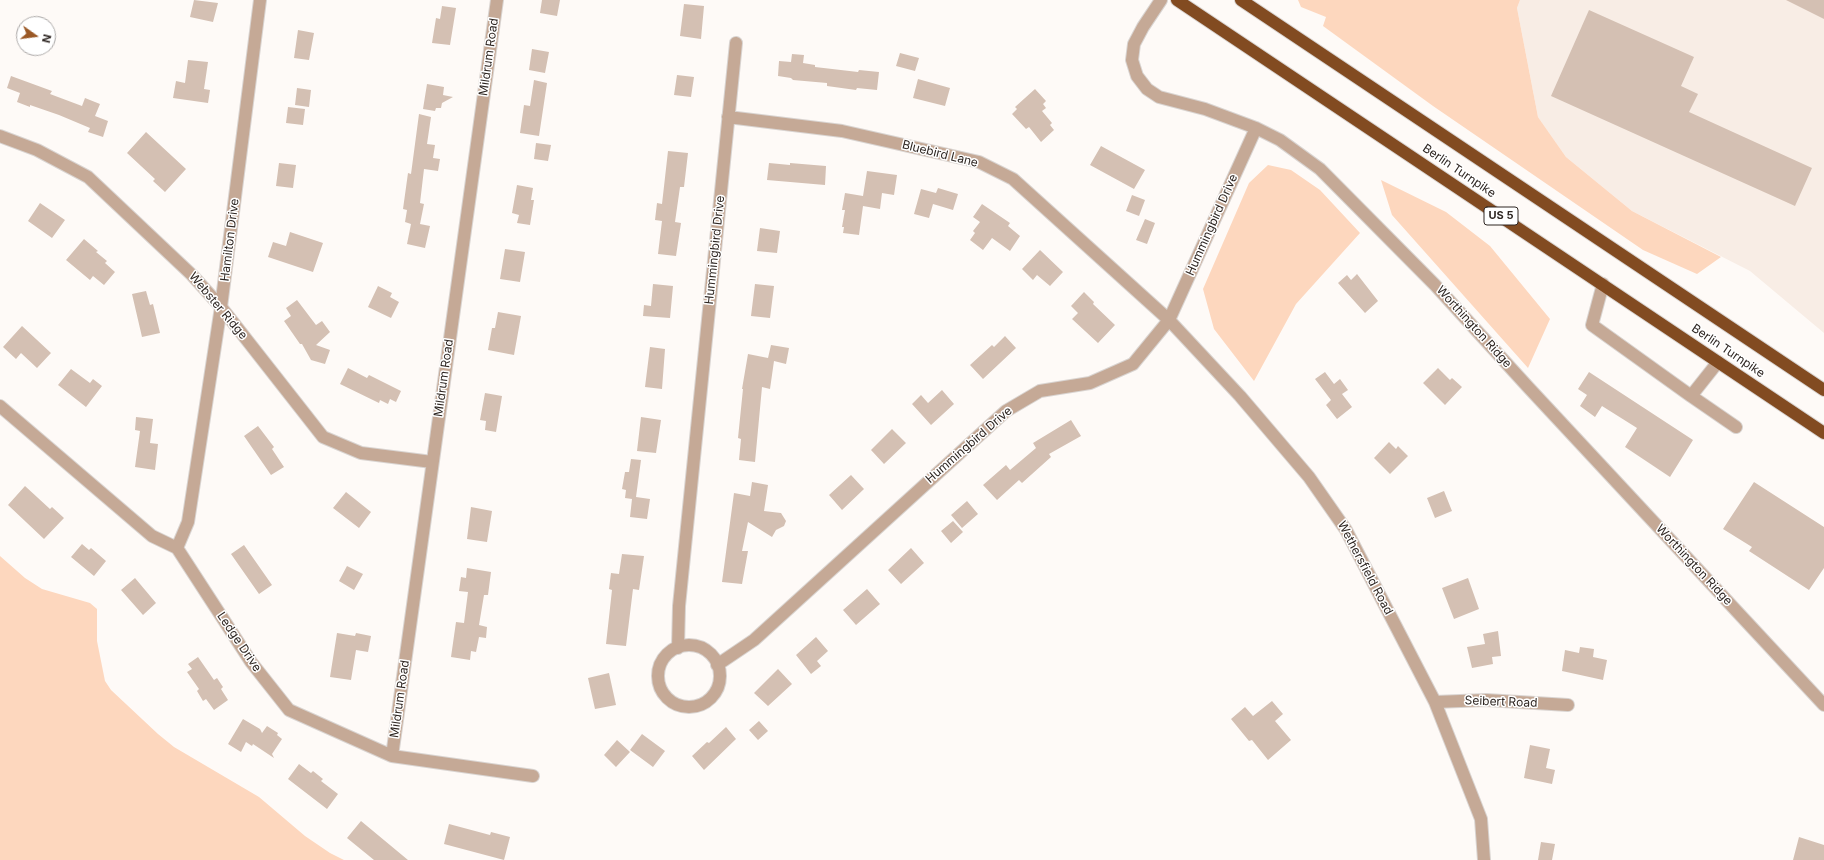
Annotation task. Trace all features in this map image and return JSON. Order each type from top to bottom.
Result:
[{"type":"highway","name":"Berlin Turnpike","points":[[1177,0],[1824,433]]},
{"type":"highway","name":"Berlin Turnpike","points":[[1241,0],[1824,390]]},
{"type":"street","name":"Hamilton Drive","points":[[177,548],[188,522],[221,307],[260,0]]},
{"type":"street","name":"Mildrum Road","points":[[392,756],[497,0]]},
{"type":"street","name":"Worthington Ridge","points":[[1161,0],[1143,27],[1134,44],[1132,60],[1137,76],[1147,89],[1159,97],[1205,109],[1256,128],[1299,153],[1320,169],[1414,262],[1528,387],[1824,704]]},
{"type":"street","name":"Hummingbird Drive","points":[[678,648],[679,606],[736,43]]},
{"type":"street","name":"Bluebird Lane","points":[[728,117],[842,131],[979,162],[1013,179],[1169,320]]},
{"type":"street","name":"Hummingbird Drive","points":[[717,665],[754,640],[1006,411],[1040,391],[1090,383],[1133,364],[1169,320],[1256,128]]},
{"type":"street","name":"Webster Ridge","points":[[0,136],[37,150],[88,177],[192,275],[221,307],[323,436],[361,453],[432,462]]},
{"type":"street","points":[[1602,284],[1592,325],[1736,427]]},
{"type":"street","name":"Wethersfield Road","points":[[1169,320],[1240,396],[1300,466],[1346,530],[1435,702],[1481,819],[1484,860]]},
{"type":"street","points":[[1691,396],[1718,362]]},
{"type":"street","points":[[0,406],[152,536],[177,548]]},
{"type":"street","name":"Ledge Drive","points":[[177,548],[251,662],[289,710],[392,756],[534,776]]},
{"type":"street","points":[[690,646],[702,649],[712,657],[717,665],[719,682],[715,692],[709,700],[701,705],[691,707],[676,704],[663,693],[658,677],[659,669],[664,658],[678,648],[690,646]]},
{"type":"street","name":"Seibert Road","points":[[1435,702],[1486,700],[1568,705]]},
{"type":"shaded area","points":[[1298,0],[1520,0],[1517,8],[1538,117],[1566,157],[1632,211],[1721,257],[1697,274],[1643,250],[1433,106],[1323,26],[1326,17],[1301,7]]},
{"type":"shaded area","points":[[1520,0],[1824,0],[1824,333],[1750,271],[1632,211],[1566,157],[1538,117],[1517,8]]},
{"type":"shaded area","points":[[1268,165],[1291,170],[1320,190],[1360,233],[1296,304],[1254,381],[1214,329],[1203,289],[1249,183]]},
{"type":"shaded area","points":[[1381,180],[1446,212],[1490,246],[1550,319],[1528,368],[1392,215]]},
{"type":"shaded area","points":[[0,556],[25,578],[42,589],[90,603],[97,609],[97,641],[105,681],[111,690],[158,734],[174,747],[259,797],[305,836],[330,853],[344,860],[0,860]]},
{"type":"building","points":[[194,0],[218,3],[213,22],[190,17]]},
{"type":"building","points":[[542,0],[560,0],[557,16],[540,13]]},
{"type":"building","points":[[1786,0],[1824,0],[1824,19]]},
{"type":"building","points":[[684,4],[704,6],[701,39],[680,36]]},
{"type":"building","points":[[442,6],[456,8],[450,45],[432,43],[436,18],[440,19]]},
{"type":"building","points":[[1589,10],[1694,57],[1681,86],[1698,94],[1689,112],[1812,168],[1795,206],[1551,96]]},
{"type":"building","points":[[298,30],[314,33],[309,60],[294,58]]},
{"type":"building","points":[[532,49],[549,52],[545,73],[529,70]]},
{"type":"building","points":[[900,53],[919,58],[915,71],[896,66]]},
{"type":"building","points":[[792,54],[804,55],[803,63],[815,65],[815,67],[858,72],[859,70],[879,72],[877,90],[857,88],[856,90],[827,86],[827,83],[793,80],[791,78],[778,76],[779,61],[791,62]]},
{"type":"building","points":[[188,60],[208,62],[204,89],[210,90],[208,103],[173,98],[176,81],[185,83]]},
{"type":"building","points":[[677,75],[694,77],[691,97],[674,95]]},
{"type":"building","points":[[11,76],[52,91],[50,94],[82,106],[85,98],[100,104],[95,116],[108,121],[103,137],[88,132],[90,128],[59,115],[17,102],[20,93],[7,88]]},
{"type":"building","points":[[918,79],[950,88],[945,106],[913,98]]},
{"type":"building","points":[[534,80],[547,83],[539,136],[520,133],[524,105],[530,106]]},
{"type":"building","points":[[427,84],[444,87],[443,95],[453,97],[442,103],[441,108],[436,108],[435,111],[423,109]]},
{"type":"building","points":[[297,88],[311,90],[309,107],[295,105]]},
{"type":"building","points":[[1035,89],[1046,101],[1043,104],[1046,108],[1042,111],[1052,123],[1050,125],[1054,130],[1041,142],[1029,127],[1026,129],[1012,114],[1017,109],[1015,107]]},
{"type":"building","points":[[288,107],[305,109],[303,125],[286,123]]},
{"type":"building","points":[[419,114],[431,117],[427,144],[435,145],[433,158],[440,159],[438,171],[424,169],[420,203],[424,204],[420,224],[430,226],[425,248],[407,244],[411,224],[405,222],[407,210],[403,209],[408,173],[411,174]]},
{"type":"building","points":[[146,132],[186,169],[165,192],[153,181],[155,179],[127,153]]},
{"type":"building","points":[[536,143],[551,145],[548,161],[534,159]]},
{"type":"building","points":[[1101,146],[1145,170],[1134,189],[1090,165]]},
{"type":"building","points":[[668,151],[688,153],[684,187],[680,187],[675,222],[681,223],[676,256],[658,254],[662,221],[655,220],[657,203],[662,204]]},
{"type":"building","points":[[279,163],[296,165],[293,188],[276,186]]},
{"type":"building","points":[[769,163],[826,166],[825,185],[767,180]]},
{"type":"building","points":[[867,171],[897,175],[894,195],[882,193],[880,209],[863,206],[859,235],[843,233],[844,227],[842,227],[845,210],[842,210],[845,193],[863,196]]},
{"type":"building","points":[[517,185],[533,188],[531,200],[534,200],[530,225],[517,223],[519,215],[512,213]]},
{"type":"building","points":[[938,188],[958,194],[953,210],[933,204],[929,218],[914,214],[921,189],[936,193]]},
{"type":"building","points":[[1132,195],[1145,200],[1139,216],[1126,211]]},
{"type":"building","points":[[40,203],[65,220],[52,238],[28,221]]},
{"type":"building","points":[[982,204],[1010,223],[1008,226],[1020,236],[1010,251],[992,238],[983,250],[970,240],[975,233],[973,231],[980,222],[973,217]]},
{"type":"building","points":[[1145,219],[1155,223],[1147,244],[1136,240]]},
{"type":"building","points":[[760,228],[780,231],[777,253],[757,251]]},
{"type":"building","points":[[290,232],[323,243],[313,272],[268,257],[273,242],[286,246]]},
{"type":"building","points":[[84,239],[98,251],[96,252],[107,261],[105,263],[115,272],[104,285],[93,276],[90,280],[66,260]]},
{"type":"building","points":[[505,249],[525,252],[520,282],[500,279]]},
{"type":"building","points":[[1040,250],[1063,272],[1050,286],[1037,275],[1033,280],[1022,269]]},
{"type":"building","points":[[1357,274],[1378,301],[1365,313],[1338,283],[1347,275],[1351,280]]},
{"type":"building","points":[[653,284],[673,286],[670,318],[643,316],[644,305],[651,306]]},
{"type":"building","points":[[755,284],[774,286],[770,318],[751,316]]},
{"type":"building","points":[[378,286],[392,293],[390,297],[399,302],[391,318],[368,307]]},
{"type":"building","points":[[146,291],[150,305],[153,304],[160,333],[142,337],[132,294]]},
{"type":"building","points":[[1084,292],[1094,302],[1093,304],[1115,325],[1098,343],[1072,319],[1078,313],[1071,306]]},
{"type":"building","points":[[297,300],[316,325],[322,321],[330,332],[316,345],[330,350],[325,364],[311,360],[302,344],[300,344],[284,321],[291,316],[286,308]]},
{"type":"building","points":[[498,312],[521,316],[514,355],[488,350],[492,328],[495,328]]},
{"type":"building","points":[[22,326],[51,353],[37,368],[21,353],[16,359],[3,347]]},
{"type":"building","points":[[1005,336],[1016,348],[983,379],[970,365],[992,345],[994,347]]},
{"type":"building","points":[[771,345],[789,348],[786,364],[774,361],[770,389],[762,387],[755,462],[739,460],[741,439],[738,438],[742,389],[748,354],[768,358]]},
{"type":"building","points":[[650,347],[665,349],[662,389],[645,387]]},
{"type":"building","points":[[348,368],[367,378],[369,375],[401,391],[396,402],[390,399],[388,404],[380,400],[379,403],[340,384]]},
{"type":"building","points":[[1438,368],[1450,380],[1452,378],[1462,387],[1445,405],[1423,383]]},
{"type":"building","points":[[71,369],[90,383],[93,379],[102,386],[86,407],[58,385]]},
{"type":"building","points":[[1325,372],[1334,384],[1340,379],[1348,390],[1342,394],[1352,407],[1337,419],[1326,405],[1331,400],[1315,379]]},
{"type":"building","points":[[1589,372],[1693,440],[1670,477],[1625,447],[1637,428],[1602,406],[1595,417],[1580,406],[1587,395],[1578,389]]},
{"type":"building","points":[[942,390],[954,404],[931,425],[912,404],[921,395],[928,403]]},
{"type":"building","points":[[485,393],[502,396],[496,432],[485,430],[486,421],[480,420]]},
{"type":"building","points":[[136,417],[153,419],[150,443],[158,444],[155,470],[135,467],[140,431],[135,430]]},
{"type":"building","points":[[641,417],[661,420],[656,453],[637,451]]},
{"type":"building","points":[[1071,420],[1081,436],[1049,454],[1051,457],[1022,483],[1019,480],[997,500],[983,485],[1006,465],[1010,470],[1036,448],[1033,443]]},
{"type":"building","points":[[258,426],[274,447],[272,449],[284,467],[271,475],[244,436]]},
{"type":"building","points":[[892,429],[906,443],[884,464],[871,450]]},
{"type":"building","points":[[1389,442],[1396,449],[1398,446],[1408,456],[1390,474],[1374,458]]},
{"type":"building","points":[[631,459],[641,460],[636,497],[650,499],[647,519],[630,517],[632,499],[625,498],[626,490],[622,489],[625,472],[629,472]]},
{"type":"building","points":[[851,475],[864,489],[842,510],[829,495]]},
{"type":"building","points":[[752,482],[768,485],[764,511],[781,513],[786,521],[784,526],[776,530],[772,537],[748,522],[742,551],[748,551],[742,584],[722,582],[734,493],[750,496]]},
{"type":"building","points":[[1754,482],[1824,527],[1824,568],[1809,590],[1749,551],[1752,547],[1723,529]]},
{"type":"building","points":[[25,486],[50,509],[52,507],[64,518],[44,539],[8,505]]},
{"type":"building","points":[[1444,491],[1452,511],[1435,518],[1427,498]]},
{"type":"building","points":[[346,492],[371,512],[359,528],[333,508]]},
{"type":"building","points":[[967,501],[978,514],[962,528],[951,515]]},
{"type":"building","points":[[471,507],[492,511],[487,542],[467,539]]},
{"type":"building","points":[[953,521],[963,532],[951,543],[941,531]]},
{"type":"building","points":[[82,544],[89,550],[91,548],[106,561],[94,576],[71,557]]},
{"type":"building","points":[[244,545],[272,585],[259,594],[231,554]]},
{"type":"building","points":[[911,548],[924,563],[901,584],[888,570]]},
{"type":"building","points":[[622,554],[644,556],[639,590],[633,589],[626,646],[606,644],[612,590],[609,589],[611,573],[619,574]]},
{"type":"building","points":[[347,566],[363,574],[354,590],[339,581]]},
{"type":"building","points":[[467,568],[491,572],[488,595],[484,595],[479,625],[487,627],[486,638],[479,637],[476,652],[471,651],[470,660],[451,657],[456,622],[464,623],[468,592],[459,591],[461,577],[466,578]]},
{"type":"building","points":[[135,578],[156,603],[143,615],[121,590]]},
{"type":"building","points":[[1468,578],[1479,609],[1454,619],[1442,588]]},
{"type":"building","points":[[867,589],[880,604],[856,625],[843,610]]},
{"type":"building","points":[[1498,631],[1501,656],[1492,657],[1493,664],[1472,668],[1467,647],[1485,644],[1483,634]]},
{"type":"building","points":[[337,633],[355,636],[356,633],[371,636],[368,652],[356,650],[351,680],[330,677]]},
{"type":"building","points":[[816,637],[828,651],[817,661],[821,666],[811,674],[796,655]]},
{"type":"building","points":[[1580,647],[1594,649],[1593,657],[1607,660],[1603,680],[1562,671],[1565,650],[1579,653]]},
{"type":"building","points":[[198,657],[214,680],[217,678],[223,687],[221,689],[228,700],[214,710],[206,699],[203,701],[197,691],[199,689],[187,672],[192,669],[188,664]]},
{"type":"building","points":[[778,669],[792,684],[768,706],[754,693]]},
{"type":"building","points":[[609,673],[616,705],[595,709],[588,678]]},
{"type":"building","points":[[1272,701],[1283,714],[1275,721],[1291,740],[1268,760],[1252,740],[1249,741],[1231,719],[1245,707],[1253,716]]},
{"type":"building","points":[[243,719],[260,729],[262,733],[267,726],[278,733],[277,735],[282,739],[272,754],[274,758],[253,744],[252,746],[246,742],[241,752],[228,744]]},
{"type":"building","points":[[759,721],[768,731],[758,740],[749,730]]},
{"type":"building","points":[[726,727],[736,739],[704,770],[692,756]]},
{"type":"building","points":[[642,734],[665,751],[653,767],[630,750]]},
{"type":"building","points":[[617,740],[630,752],[616,767],[604,755]]},
{"type":"building","points":[[1530,745],[1550,749],[1546,768],[1555,770],[1552,784],[1524,778]]},
{"type":"building","points":[[299,764],[311,773],[313,771],[323,779],[321,781],[338,794],[327,809],[288,779]]},
{"type":"building","points":[[361,821],[408,860],[374,860],[347,838]]},
{"type":"building","points":[[449,824],[490,835],[491,832],[510,837],[504,860],[444,844]]},
{"type":"building","points":[[1799,837],[1824,845],[1824,860],[1793,860]]},
{"type":"building","points":[[1541,842],[1555,844],[1552,860],[1538,860]]}]
